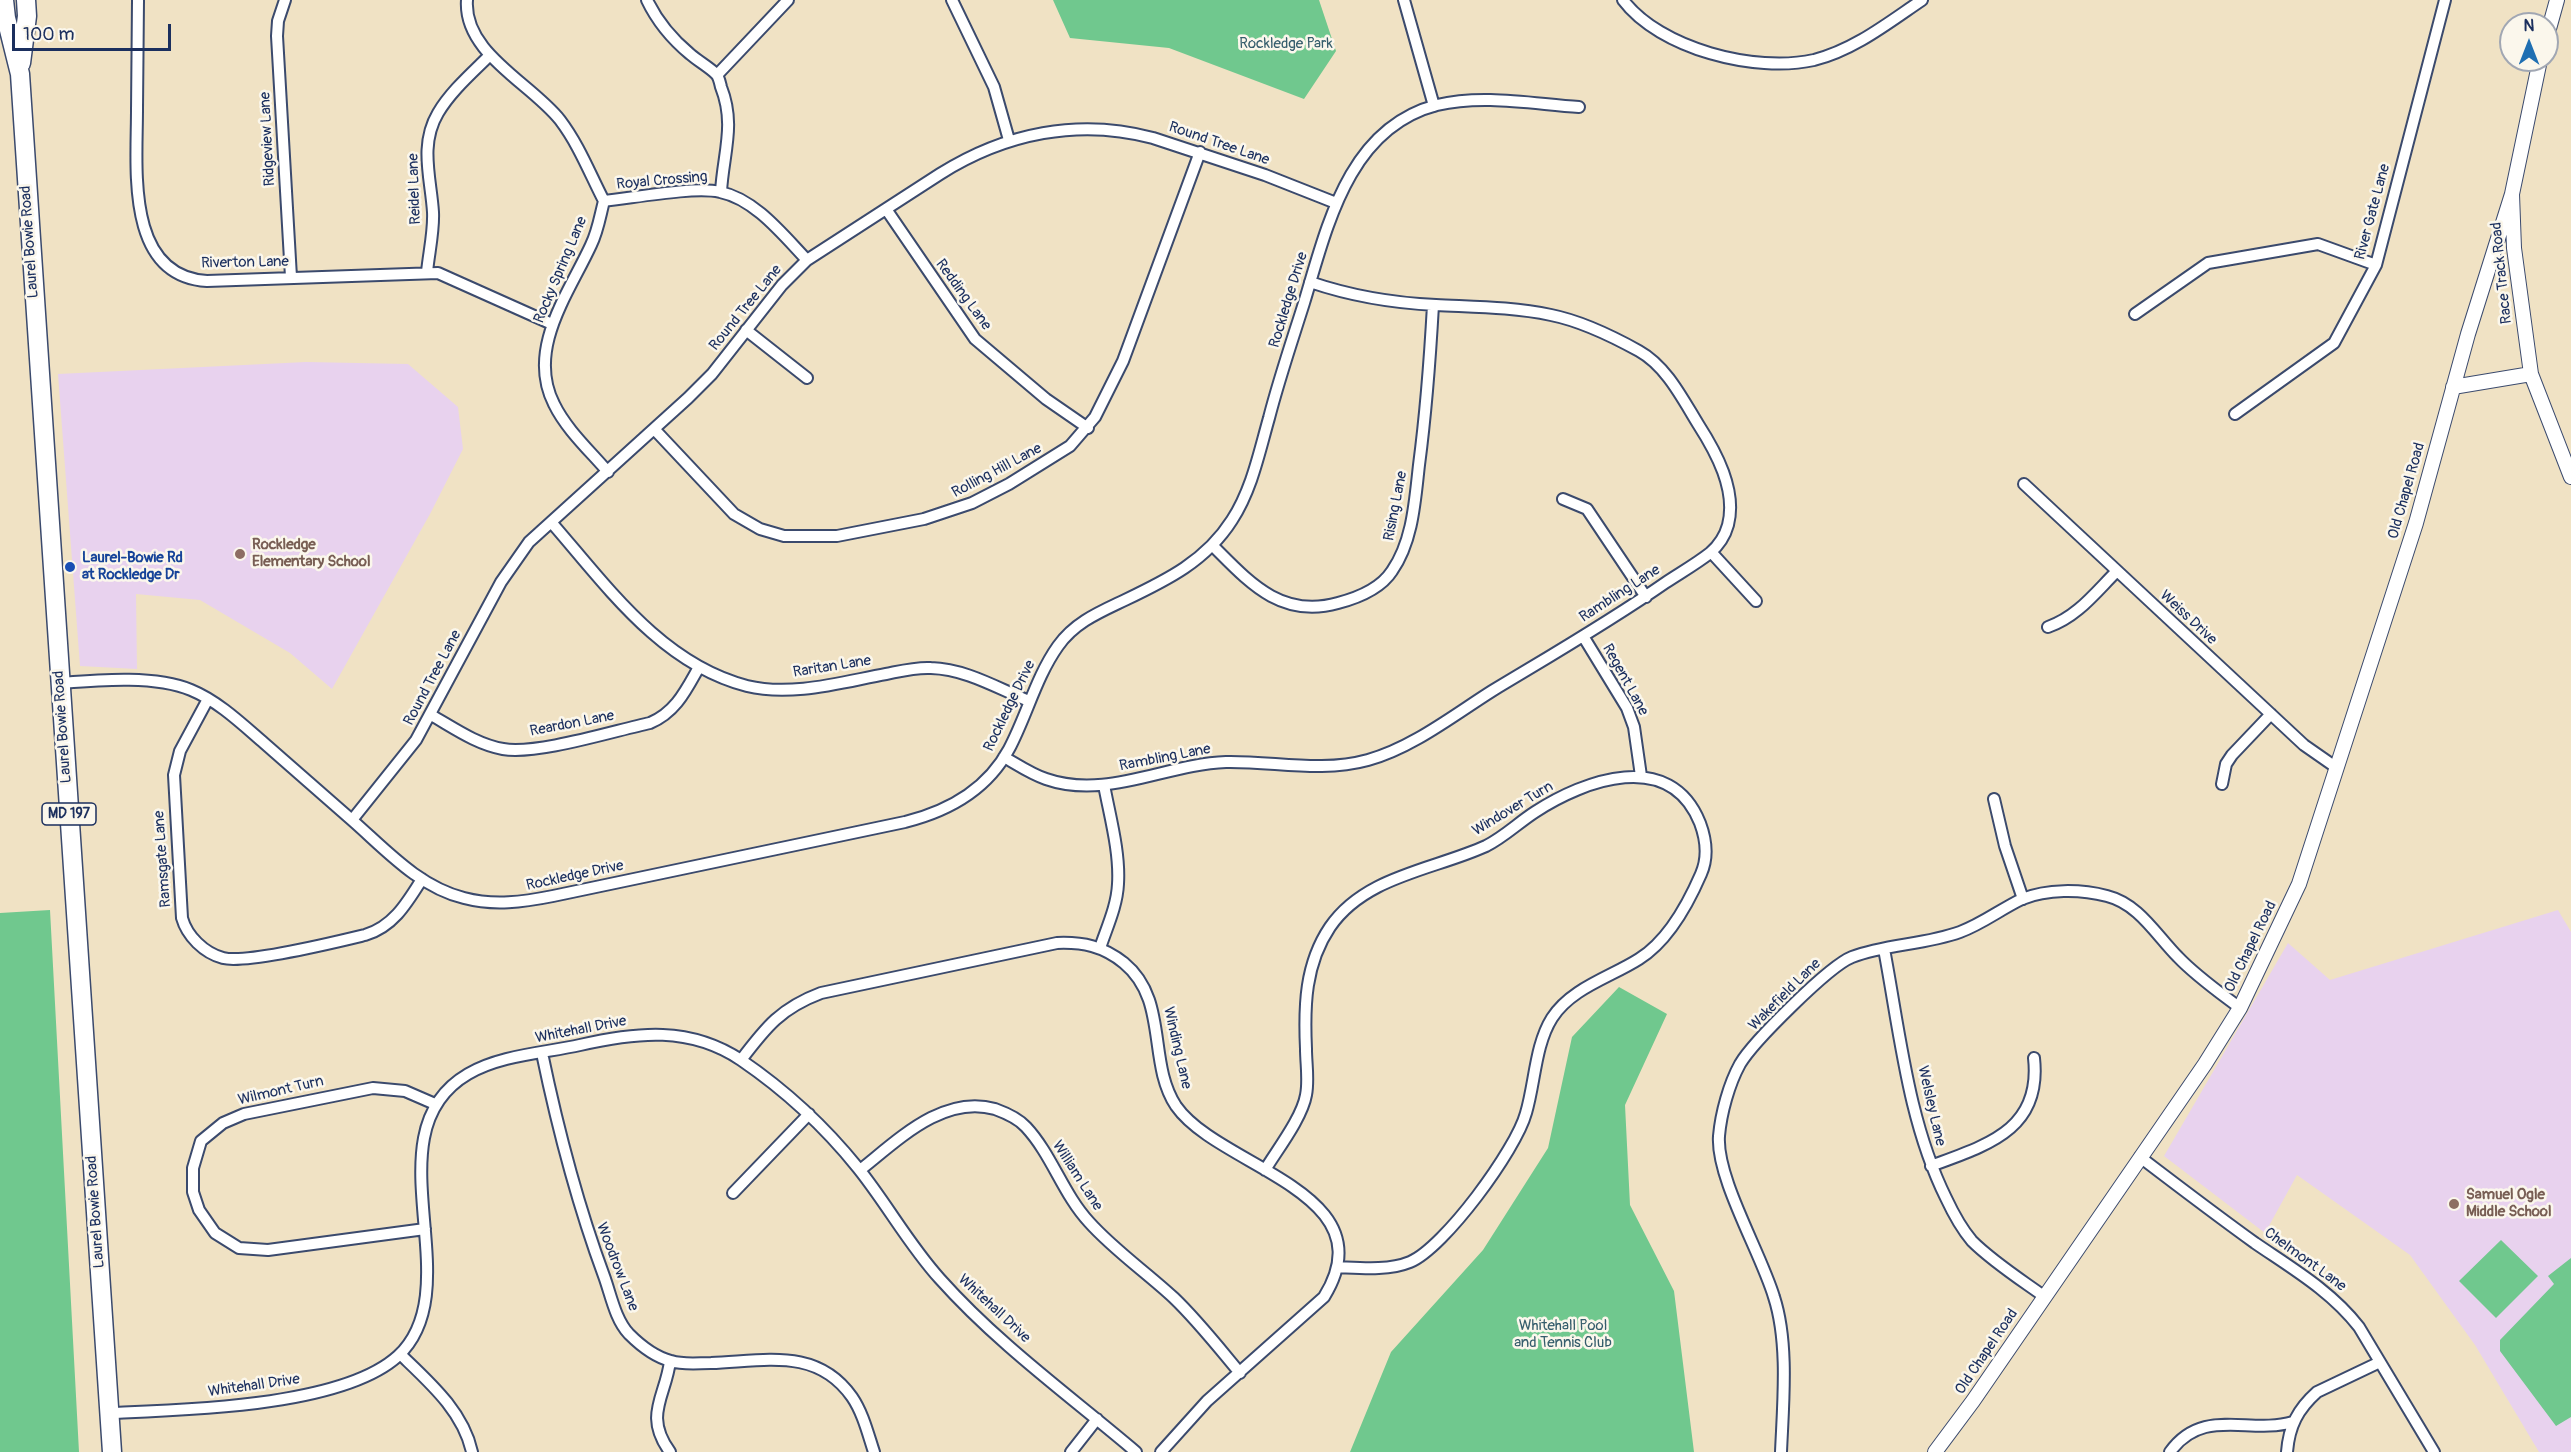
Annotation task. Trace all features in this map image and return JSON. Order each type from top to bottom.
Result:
[{"type":"main road","name":"Laurel Bowie Road","points":[[4,0],[6,18],[20,74],[112,1452]]},
{"type":"main road","name":"Laurel Bowie Road","points":[[20,74],[27,16],[26,0]]},
{"type":"street","name":"Riverton Lane","points":[[138,0],[136,183],[142,218],[149,241],[162,260],[171,268],[183,276],[199,281],[427,272],[450,277],[552,324]]},
{"type":"street","name":"Ridgeview Lane","points":[[285,0],[278,21],[277,36],[291,277]]},
{"type":"street","points":[[467,0],[471,29],[490,55],[560,120],[582,155],[604,201]]},
{"type":"street","points":[[647,0],[663,27],[675,40],[717,75],[725,96],[729,117],[728,146],[722,168],[721,192]]},
{"type":"street","points":[[717,75],[788,0]]},
{"type":"street","points":[[952,0],[994,87],[1009,140]]},
{"type":"street","points":[[1404,0],[1434,106]]},
{"type":"street","points":[[1623,0],[1650,24],[1684,44],[1734,59],[1795,62],[1814,60],[1843,50],[1922,0]]},
{"type":"street","name":"River Gate Lane","points":[[2235,414],[2334,343],[2376,265],[2445,0]]},
{"type":"street","name":"Reidel Lane","points":[[427,272],[433,213],[426,170],[431,128],[437,114],[450,96],[490,55]]},
{"type":"street","name":"Race Track Road","points":[[2537,72],[2512,194],[2514,248],[2531,374],[2571,477]]},
{"type":"street","name":"Rockledge Drive","points":[[60,682],[162,682],[191,690],[208,699],[253,733],[422,879],[448,893],[492,903],[524,902],[928,816],[949,808],[969,795],[1004,757],[1050,658],[1069,632],[1094,614],[1187,567],[1213,546],[1242,503],[1256,467],[1336,202],[1354,168],[1374,142],[1395,125],[1434,106],[1472,100],[1579,108]]},
{"type":"street","name":"Round Tree Lane","points":[[352,820],[416,740],[501,582],[529,542],[656,430],[711,374],[782,285],[807,260],[961,161],[1009,140],[1043,132],[1099,129],[1135,133],[1200,152],[1336,202]]},
{"type":"street","name":"Rolling Hill Lane","points":[[656,430],[717,498],[741,519],[774,534],[805,538],[849,534],[949,512],[972,503],[1033,471],[1071,446],[1088,428],[1111,388],[1123,361],[1200,152]]},
{"type":"street","name":"Royal Crossing","points":[[604,201],[699,191],[721,192],[752,208],[807,260]]},
{"type":"street","name":"Old Chapel Road","points":[[1935,1452],[2045,1297],[2240,1008],[2289,908],[2416,523],[2495,242],[2512,194]]},
{"type":"street","name":"Rocky Spring Lane","points":[[604,201],[591,247],[552,324],[545,379],[549,393],[564,421],[608,472]]},
{"type":"street","name":"Redding Lane","points":[[886,209],[975,339],[1046,399],[1088,428]]},
{"type":"street","points":[[2134,314],[2208,262],[2318,244],[2376,265]]},
{"type":"street","name":"Rambling Lane","points":[[1004,757],[1026,771],[1049,781],[1104,785],[1223,762],[1321,766],[1344,765],[1373,759],[1411,741],[1646,597],[1718,545],[1728,527],[1729,490],[1706,437],[1665,374],[1653,360],[1640,351],[1559,316],[1488,307],[1433,305],[1370,298],[1310,282]]},
{"type":"street","name":"Rising Lane","points":[[1213,546],[1260,590],[1280,600],[1301,606],[1322,607],[1357,597],[1391,573],[1404,549],[1416,493],[1428,387],[1433,305]]},
{"type":"street","points":[[746,330],[807,378]]},
{"type":"street","points":[[2453,387],[2531,374]]},
{"type":"street","name":"Weiss Drive","points":[[2024,484],[2304,745],[2337,768]]},
{"type":"street","points":[[1563,499],[1587,509],[1646,597]]},
{"type":"street","name":"Raritan Lane","points":[[551,522],[650,631],[699,667],[747,686],[783,689],[821,687],[910,669],[947,669],[964,673],[1029,701]]},
{"type":"street","points":[[1711,552],[1755,601]]},
{"type":"street","points":[[2048,627],[2064,621],[2116,572]]},
{"type":"street","name":"Regent Lane","points":[[1583,636],[1627,708],[1634,727],[1641,776]]},
{"type":"street","name":"Reardon Lane","points":[[431,715],[471,738],[495,747],[514,750],[541,746],[650,723],[659,719],[669,713],[679,702],[699,667]]},
{"type":"street","name":"Ramsgate Lane","points":[[208,699],[180,751],[174,775],[177,862],[182,918],[187,930],[201,946],[222,958],[238,959],[375,932],[395,917],[422,879]]},
{"type":"street","points":[[2222,784],[2226,764],[2232,755],[2271,714]]},
{"type":"street","name":"Windover Turn","points":[[1265,1170],[1306,1099],[1305,1019],[1310,970],[1321,942],[1340,915],[1363,895],[1425,867],[1487,845],[1550,802],[1604,780],[1641,776],[1659,781],[1677,790],[1688,802],[1701,826],[1706,849],[1704,867],[1685,905],[1664,935],[1645,955],[1578,993],[1553,1015],[1544,1036],[1526,1116],[1519,1134],[1501,1163],[1425,1254],[1406,1264],[1362,1269],[1337,1267]]},
{"type":"street","points":[[1100,948],[1116,901],[1118,884],[1117,861],[1104,785]]},
{"type":"street","points":[[1994,799],[2005,846],[2023,899]]},
{"type":"street","name":"Wakefield Lane","points":[[1781,1452],[1782,1367],[1779,1315],[1759,1255],[1724,1173],[1719,1138],[1734,1077],[1741,1062],[1752,1048],[1834,967],[1849,958],[1943,938],[1967,929],[2023,899],[2073,891],[2118,900],[2141,916],[2177,957],[2240,1008]]},
{"type":"street","name":"Winding Lane","points":[[741,1060],[772,1020],[791,1006],[821,993],[1049,944],[1076,942],[1100,948],[1129,968],[1149,997],[1164,1074],[1176,1106],[1205,1132],[1306,1195],[1320,1208],[1335,1238],[1337,1267],[1333,1282],[1324,1297],[1190,1417],[1161,1452]]},
{"type":"street","name":"Welsley Lane","points":[[1884,949],[1914,1109],[1931,1166],[1956,1219],[1971,1239],[2045,1297]]},
{"type":"street","name":"Whitehall Drive","points":[[110,1413],[194,1409],[275,1400],[316,1391],[362,1377],[381,1368],[400,1354],[410,1340],[423,1313],[426,1298],[422,1157],[424,1140],[435,1104],[452,1086],[477,1069],[497,1062],[623,1036],[661,1034],[696,1039],[718,1047],[741,1060],[809,1114],[860,1170],[923,1258],[954,1295],[1136,1452]]},
{"type":"street","name":"Woodrow Lane","points":[[542,1053],[556,1123],[576,1196],[623,1326],[638,1342],[670,1361],[694,1363],[797,1361],[821,1367],[839,1381],[853,1398],[874,1452]]},
{"type":"street","points":[[1931,1166],[1983,1145],[2013,1126],[2033,1096],[2036,1078],[2034,1058]]},
{"type":"street","name":"Wilmont Turn","points":[[425,1229],[268,1250],[239,1248],[215,1233],[199,1210],[193,1192],[193,1168],[201,1141],[223,1123],[244,1114],[373,1088],[405,1091],[435,1104]]},
{"type":"street","name":"William Lane","points":[[860,1170],[924,1122],[944,1111],[974,1106],[990,1108],[1010,1115],[1026,1126],[1089,1222],[1176,1300],[1240,1373]]},
{"type":"street","points":[[733,1193],[809,1114]]},
{"type":"street","name":"Chelmont Lane","points":[[2140,1157],[2209,1210],[2334,1298],[2359,1327],[2434,1452]]},
{"type":"street","points":[[400,1354],[449,1404],[467,1435],[472,1452]]},
{"type":"street","points":[[670,1361],[657,1412],[661,1434],[670,1452]]},
{"type":"street","points":[[2287,1452],[2293,1422],[2303,1406],[2317,1392],[2380,1362]]},
{"type":"street","points":[[1071,1452],[1097,1419]]},
{"type":"street","points":[[2170,1452],[2184,1437],[2202,1427],[2227,1424],[2277,1425],[2293,1422]]},
{"type":"shaded area","name":"Rockledge Elementary School","points":[[306,362],[408,364],[458,407],[463,449],[430,514],[332,689],[290,653],[200,600],[136,594],[137,669],[80,666],[58,374]]},
{"type":"shaded area","name":"Samuel Ogle Middle School","points":[[2558,910],[2571,932],[2571,1452],[2539,1452],[2475,1345],[2410,1255],[2297,1175],[2265,1233],[2164,1156],[2288,943],[2330,980]]},
{"type":"green space","name":"Rockledge Park","points":[[1053,0],[1319,0],[1336,51],[1304,99],[1169,48],[1070,38]]},
{"type":"green space","points":[[50,910],[79,1452],[0,1452],[0,913]]},
{"type":"green space","name":"Whitehall Pool and Tennis Club","points":[[1619,987],[1667,1014],[1625,1105],[1630,1205],[1674,1291],[1694,1452],[1350,1452],[1391,1352],[1483,1250],[1548,1148],[1572,1037]]},
{"type":"green space","points":[[2501,1240],[2538,1276],[2496,1318],[2459,1281]]},
{"type":"green space","points":[[2571,1258],[2571,1417],[2556,1426],[2500,1351],[2500,1340],[2554,1284],[2548,1276]]},
{"type":"place","name":"Rockledge Elementary School","points":[[240,554]]},
{"type":"place","name":"Laurel-Bowie Rd at Rockledge Dr","points":[[70,567]]},
{"type":"place","name":"Samuel Ogle Middle School","points":[[2454,1204]]}]
